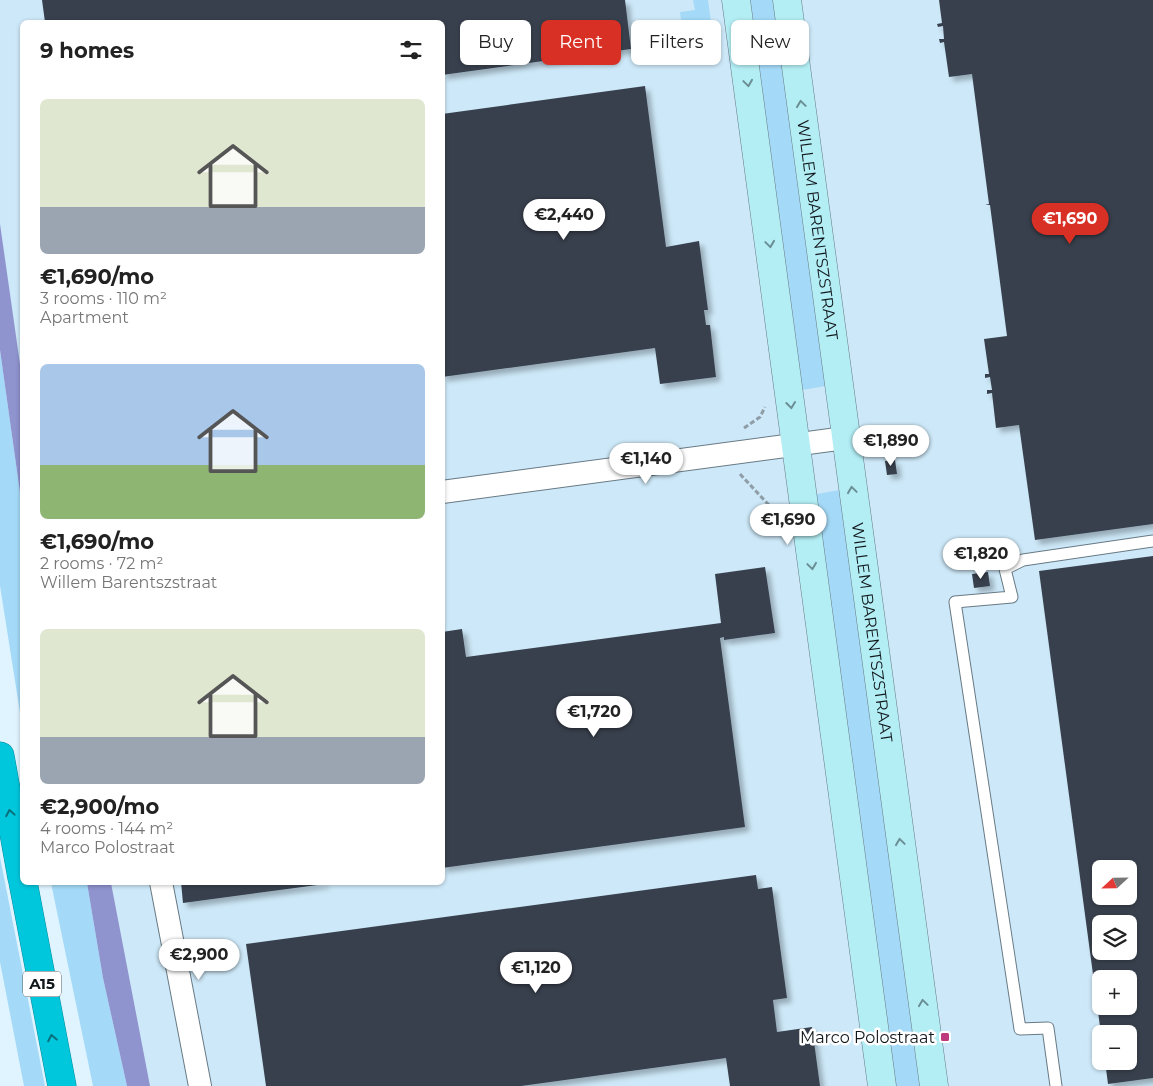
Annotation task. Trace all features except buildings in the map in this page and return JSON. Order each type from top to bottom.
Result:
[{"type":"highway","points":[[0,756],[20,867]]},
{"type":"highway","name":"A15","points":[[24,885],[62,1086]]},
{"type":"main road","points":[[736,0],[882,1086]]},
{"type":"main road","name":"WILLEM BARENTSZSTRAAT","points":[[787,0],[934,1086]]},
{"type":"street","points":[[445,492],[845,438]]},
{"type":"street","points":[[162,885],[200,1086]]},
{"type":"lane","points":[[1056,1086],[1048,1028],[1020,1029],[955,602],[1012,597],[1005,569],[1023,560],[1153,541]]},
{"type":"shaded area","points":[[0,0],[1153,0],[1153,1086],[139,1086],[100,885],[445,885],[445,20],[20,20],[20,425],[0,283]]},
{"type":"shaded area","points":[[693,0],[708,0],[711,20],[681,20],[680,12],[695,10]]},
{"type":"shaded area","points":[[744,0],[780,0],[783,20],[747,20]]},
{"type":"shaded area","points":[[753,65],[789,65],[831,385],[797,391]]},
{"type":"shaded area","points":[[0,224],[20,364],[20,493],[0,350]]},
{"type":"shaded area","points":[[0,350],[20,493],[20,712],[0,586]]},
{"type":"shaded area","points":[[845,489],[926,1086],[890,1086],[811,495]]},
{"type":"shaded area","points":[[0,857],[45,1086],[24,1086],[0,962]]},
{"type":"shaded area","points":[[51,885],[87,885],[103,978],[127,1086],[93,1086]]},
{"type":"shaded area","points":[[87,885],[111,885],[150,1086],[127,1086],[103,978]]},
{"type":"place","name":"Marco Polostraat","points":[[945,1037]]}]
